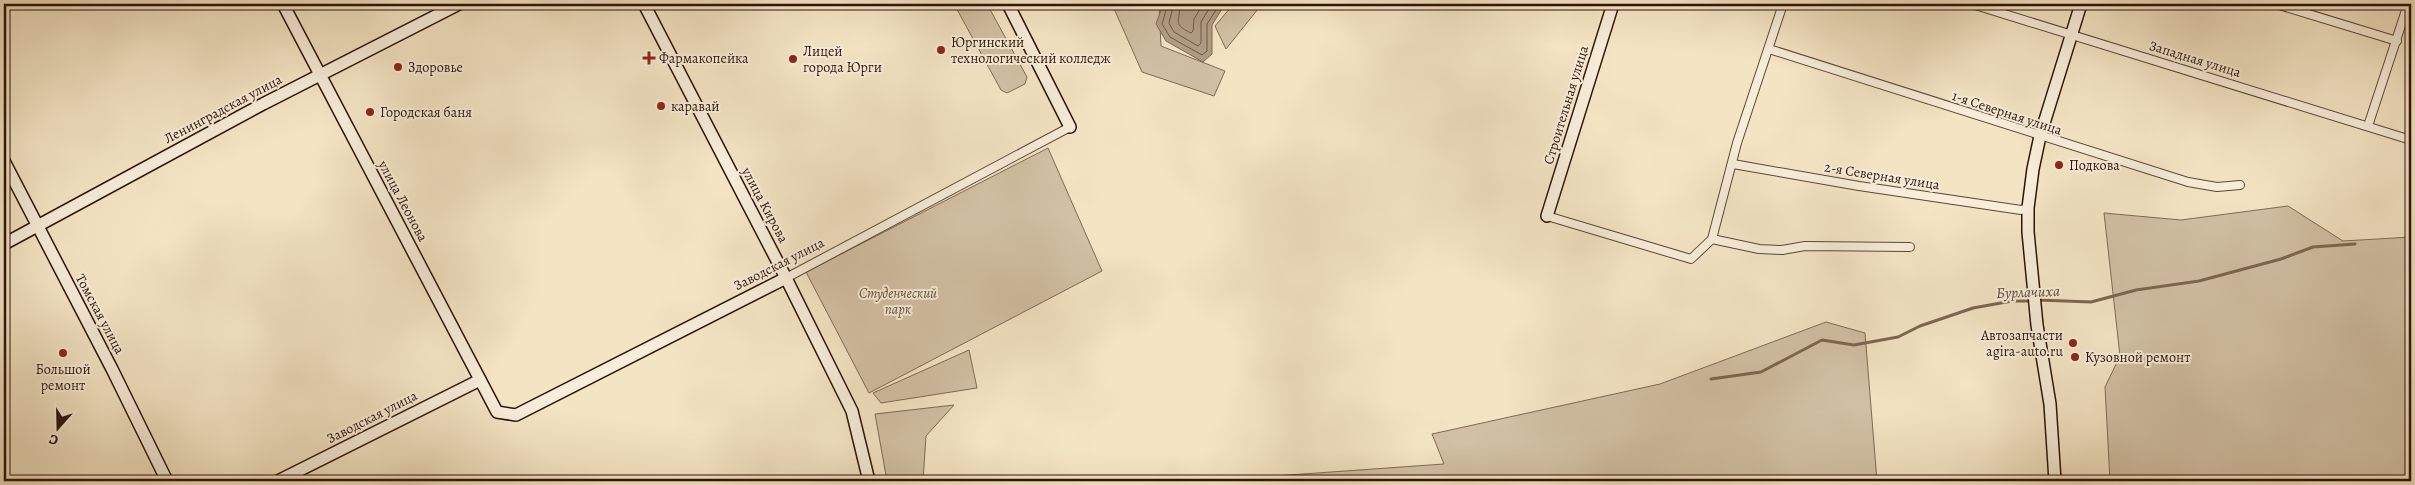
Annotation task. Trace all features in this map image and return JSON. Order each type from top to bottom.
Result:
[{"type":"street","name":"улица Леонова","points":[[283,4],[497,412]]},
{"type":"street","name":"Ленинградская улица","points":[[4,244],[321,75],[459,4]]},
{"type":"street","name":"улица Кирова","points":[[644,4],[786,278],[852,411],[869,481]]},
{"type":"street","points":[[1008,4],[1070,127]]},
{"type":"street","name":"Строительная улица","points":[[1547,216],[1613,4]]},
{"type":"street","points":[[1547,216],[1691,259],[1712,239],[1733,164],[1737,142],[1783,4]]},
{"type":"street","name":"Западная улица","points":[[1972,4],[2411,140]]},
{"type":"street","points":[[2055,481],[2050,404],[2037,325],[2028,208],[2040,136],[2081,4]]},
{"type":"street","points":[[2276,4],[2397,40]]},
{"type":"street","points":[[2368,126],[2408,4]]},
{"type":"street","name":"1-я Северная улица","points":[[1769,49],[2188,182],[2217,187],[2240,185]]},
{"type":"street","name":"Заводская улица","points":[[497,412],[516,415],[786,278],[1070,127]]},
{"type":"street","name":"Томская улица","points":[[4,161],[167,481]]},
{"type":"street","name":"2-я Северная улица","points":[[1733,164],[1859,186],[2021,210],[2028,208]]},
{"type":"street","points":[[1712,239],[1759,249],[1782,250],[1805,246],[1910,247]]},
{"type":"street","name":"Заводская улица","points":[[278,481],[480,380]]},
{"type":"green space","points":[[954,4],[987,4],[1027,77],[1025,84],[1007,93],[1001,90]]},
{"type":"green space","points":[[1112,4],[1159,4],[1161,46],[1225,71],[1214,96],[1142,72]]},
{"type":"green space","points":[[1231,4],[1262,4],[1226,49],[1215,26],[1231,7]]},
{"type":"green space","name":"Студенческий парк","points":[[1048,148],[1102,271],[869,393],[806,272]]},
{"type":"green space","points":[[2288,206],[2343,241],[2411,237],[2411,481],[2110,481],[2105,387],[2120,356],[2104,213],[2181,220]]},
{"type":"green space","points":[[1826,322],[1865,333],[1877,481],[1204,481],[1444,464],[1432,434],[1660,384]]},
{"type":"green space","points":[[969,350],[977,388],[881,403],[873,393]]},
{"type":"green space","points":[[954,405],[926,436],[923,481],[887,481],[875,414]]},
{"type":"green space","points":[[1064,479],[1204,481],[1061,481]]},
{"type":"water","points":[[1160,4],[1225,4],[1212,25],[1212,54],[1203,62],[1166,41],[1156,24],[1161,10]]},
{"type":"waterway","name":"Бурлачиха","points":[[2038,300],[2091,302],[2136,290],[2199,281],[2281,259],[2313,247],[2355,244]]},
{"type":"waterway","name":"Бурлачиха","points":[[1711,379],[1761,372],[1822,340],[1854,345],[1898,337],[1920,326],[1973,308],[2012,301],[2032,301]]},
{"type":"place","name":"Юргинский технологический колледж","points":[[941,50]]},
{"type":"place","name":"Фармакопейка","points":[[649,58]]},
{"type":"place","name":"Лицей города Юрги","points":[[793,59]]},
{"type":"place","name":"Здоровье","points":[[398,67]]},
{"type":"place","name":"каравай","points":[[661,106]]},
{"type":"place","name":"Городская баня","points":[[370,112]]},
{"type":"place","name":"Подкова","points":[[2059,165]]},
{"type":"place","name":"Автозапчасти agira-auto.ru","points":[[2073,343]]},
{"type":"place","name":"Большой ремонт","points":[[63,353]]},
{"type":"place","name":"Кузовной ремонт","points":[[2075,357]]}]
